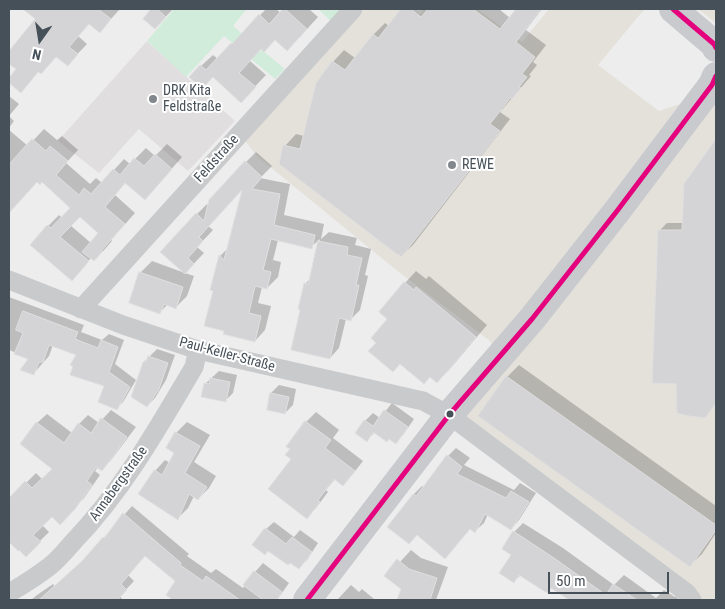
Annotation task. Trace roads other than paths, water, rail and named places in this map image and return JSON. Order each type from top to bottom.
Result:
[{"type":"main road","points":[[673,9],[714,44],[716,48]]},
{"type":"main road","points":[[307,600],[449,415],[532,319],[623,203],[712,85],[716,76]]},
{"type":"street","name":"Feldstraße","points":[[81,308],[353,9]]},
{"type":"street","name":"Paul-Keller-Straße","points":[[9,280],[123,325],[198,350],[423,402],[449,415],[687,593],[692,600]]},
{"type":"street","name":"Annabergstraße","points":[[9,593],[52,565],[88,527],[110,500],[134,467],[194,367],[198,350]]},
{"type":"place","name":"DRK Kita Feldstraße","points":[[153,99]]},
{"type":"place","name":"REWE","points":[[452,165]]}]
